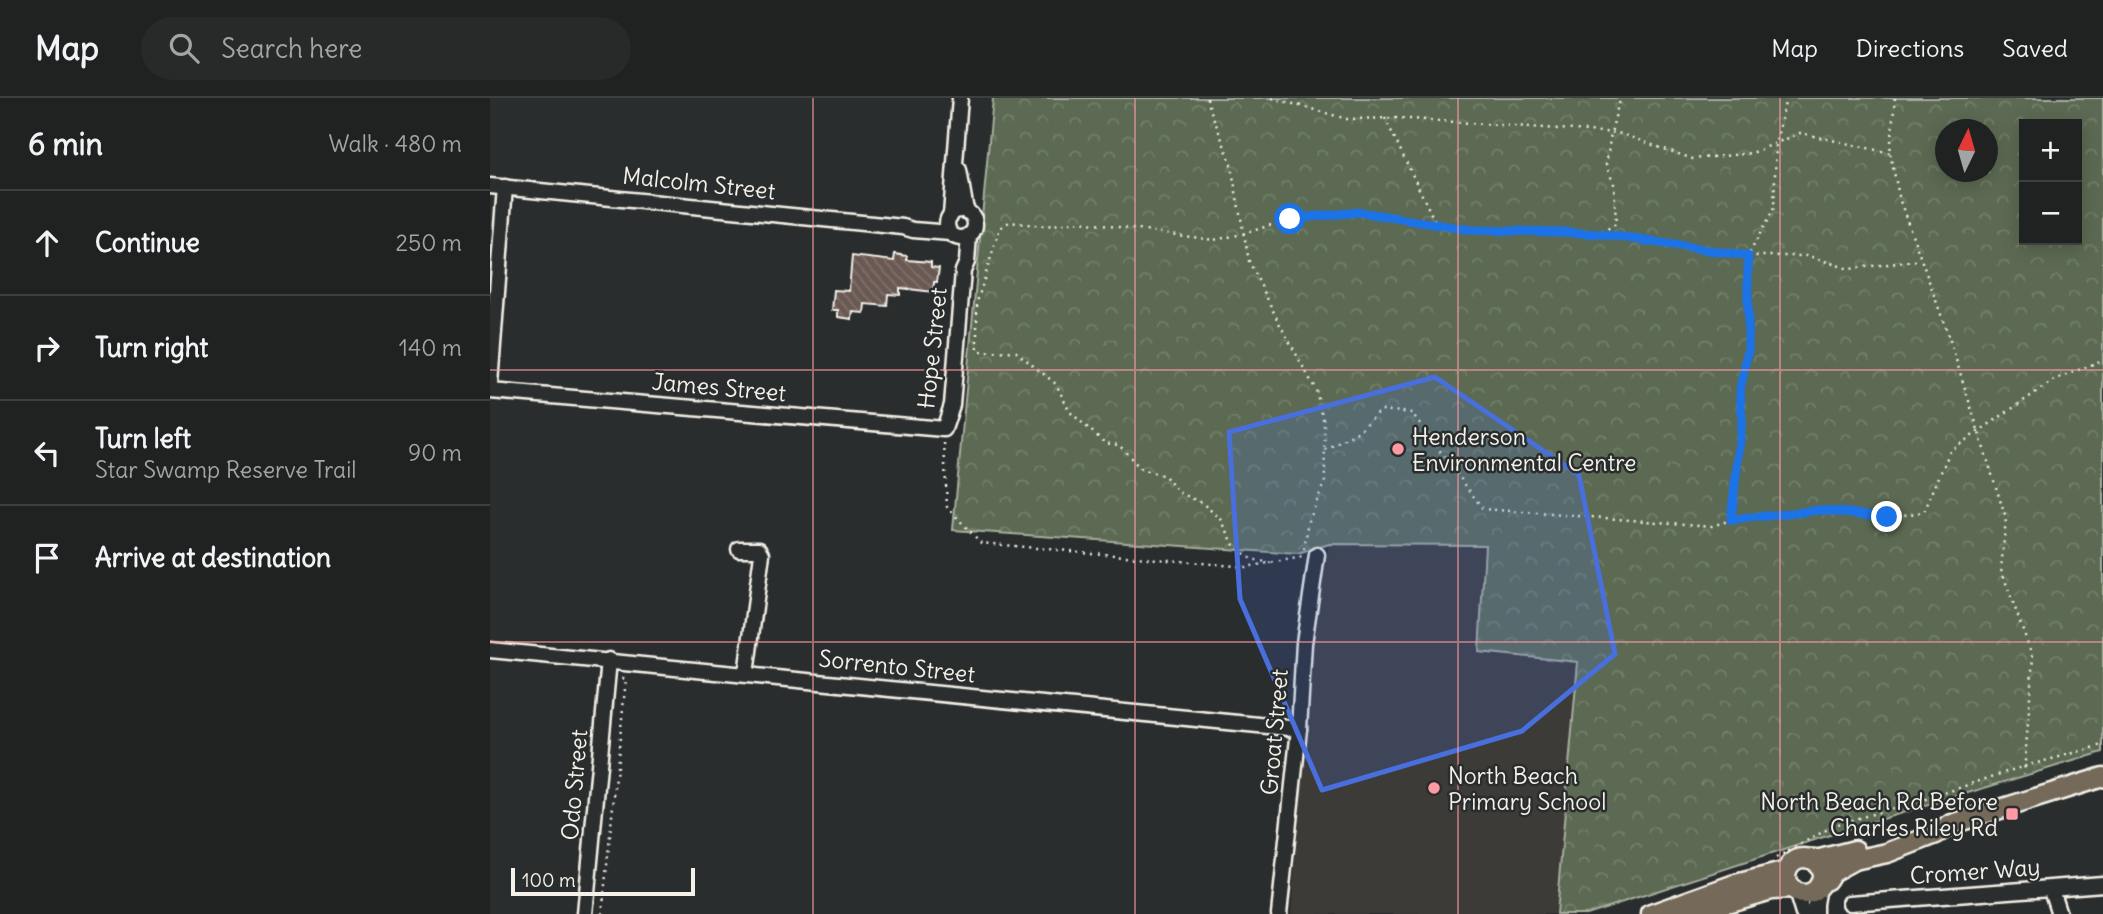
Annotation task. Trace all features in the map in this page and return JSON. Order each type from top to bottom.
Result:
[{"type":"main road","points":[[1795,890],[1787,881],[1787,871],[1798,859],[1819,859],[1931,825],[1952,824],[2103,777]]},
{"type":"main road","points":[[1688,914],[1771,890],[1808,893],[1827,880],[1832,872],[1854,860],[1887,853],[1936,834],[1952,824]]},
{"type":"main road","points":[[1810,859],[1819,866],[1819,885]]},
{"type":"main road","points":[[1651,914],[1732,885],[1787,871]]},
{"type":"street","points":[[950,216],[958,211],[965,211],[970,214],[974,227],[958,235],[947,223],[950,216],[960,98]]},
{"type":"street","points":[[955,163],[965,211]]},
{"type":"street","points":[[490,384],[497,186]]},
{"type":"street","name":"Malcolm Street","points":[[497,186],[903,226],[913,230],[958,235]]},
{"type":"street","name":"Malcolm Street","points":[[903,226],[950,216]]},
{"type":"street","name":"Hope Street","points":[[944,429],[952,405],[963,271],[967,262],[958,235]]},
{"type":"street","name":"James Street","points":[[490,391],[944,429]]},
{"type":"street","points":[[739,549],[759,549],[762,554],[746,674]]},
{"type":"street","name":"Groat Street","points":[[1279,914],[1299,729],[1304,643],[1317,555]]},
{"type":"street","name":"Sorrento Street","points":[[490,650],[1299,729]]},
{"type":"street","name":"Odo Street","points":[[585,914],[609,660]]},
{"type":"street","name":"Cromer Way","points":[[1850,903],[2103,884]]},
{"type":"street","points":[[1815,914],[1819,885]]},
{"type":"street","points":[[2051,889],[2059,914]]},
{"type":"street","points":[[1795,890],[1803,914]]},
{"type":"path","points":[[1208,98],[1230,160],[1249,261],[1316,390],[1324,423],[1325,481],[1309,521],[1302,558]]},
{"type":"path","points":[[1272,98],[1348,118],[1618,133],[1693,159],[1752,153],[1800,133],[1891,153]]},
{"type":"path","points":[[1600,234],[1616,224],[1614,184],[1606,165],[1618,105],[1623,98]]},
{"type":"path","points":[[1731,520],[1742,420],[1740,390],[1748,350],[1748,256],[1774,208],[1776,143],[1786,98]]},
{"type":"path","points":[[1895,98],[1891,153],[1900,201],[1947,331],[2006,519],[2001,569],[2033,657],[2024,774]]},
{"type":"path","points":[[1385,118],[1437,226]]},
{"type":"path","points":[[1271,563],[1251,559],[1234,545],[1221,519],[1202,503],[1178,492],[1165,477],[1141,469],[1119,444],[1105,443],[1070,412],[1056,384],[1015,351],[977,350],[977,302],[1000,228],[1009,222],[1044,226],[1080,222],[1214,240],[1290,219],[1359,212],[1471,230],[1600,234],[1748,256],[1808,256],[1849,270],[1921,260]]},
{"type":"path","points":[[1325,450],[1359,431],[1381,410],[1412,413],[1483,509],[1712,526],[1731,520],[1820,510],[1887,517],[1924,512],[1950,451],[2054,380],[2103,360]]},
{"type":"path","points":[[944,429],[947,507],[981,543],[1246,567],[1317,555]]},
{"type":"path","points":[[602,914],[626,679],[619,678]]},
{"type":"path","points":[[1773,860],[1837,824],[2103,745]]},
{"type":"highlighted area","points":[[1435,377],[1579,475],[1615,654],[1522,731],[1322,790],[1240,599],[1229,432]]},
{"type":"shaded area","name":"North Beach Primary School","points":[[1329,544],[1486,545],[1578,661],[1556,914],[1291,914],[1312,641]]},
{"type":"green space","points":[[993,98],[2103,98],[2103,752],[1836,833],[1586,914],[1556,914],[1578,662],[1479,652],[1485,545],[1329,544],[1298,554],[953,530]]},
{"type":"building","points":[[895,254],[907,256],[907,260],[931,262],[931,267],[939,268],[933,292],[900,288],[900,295],[888,294],[887,306],[865,304],[864,313],[853,312],[852,319],[838,317],[838,310],[832,310],[834,290],[849,291],[852,256],[894,261]]},
{"type":"place","name":"Henderson Environmental Centre","points":[[1398,449]]},
{"type":"place","name":"North Beach Primary School","points":[[1434,788]]},
{"type":"place","name":"North Beach Rd Before Charles Riley Rd","points":[[2012,814]]},
{"type":"route","points":[[1290,219],[1359,212],[1471,230],[1600,234],[1748,256],[1748,350],[1740,390],[1742,420],[1731,520],[1820,510],[1887,517]]}]
